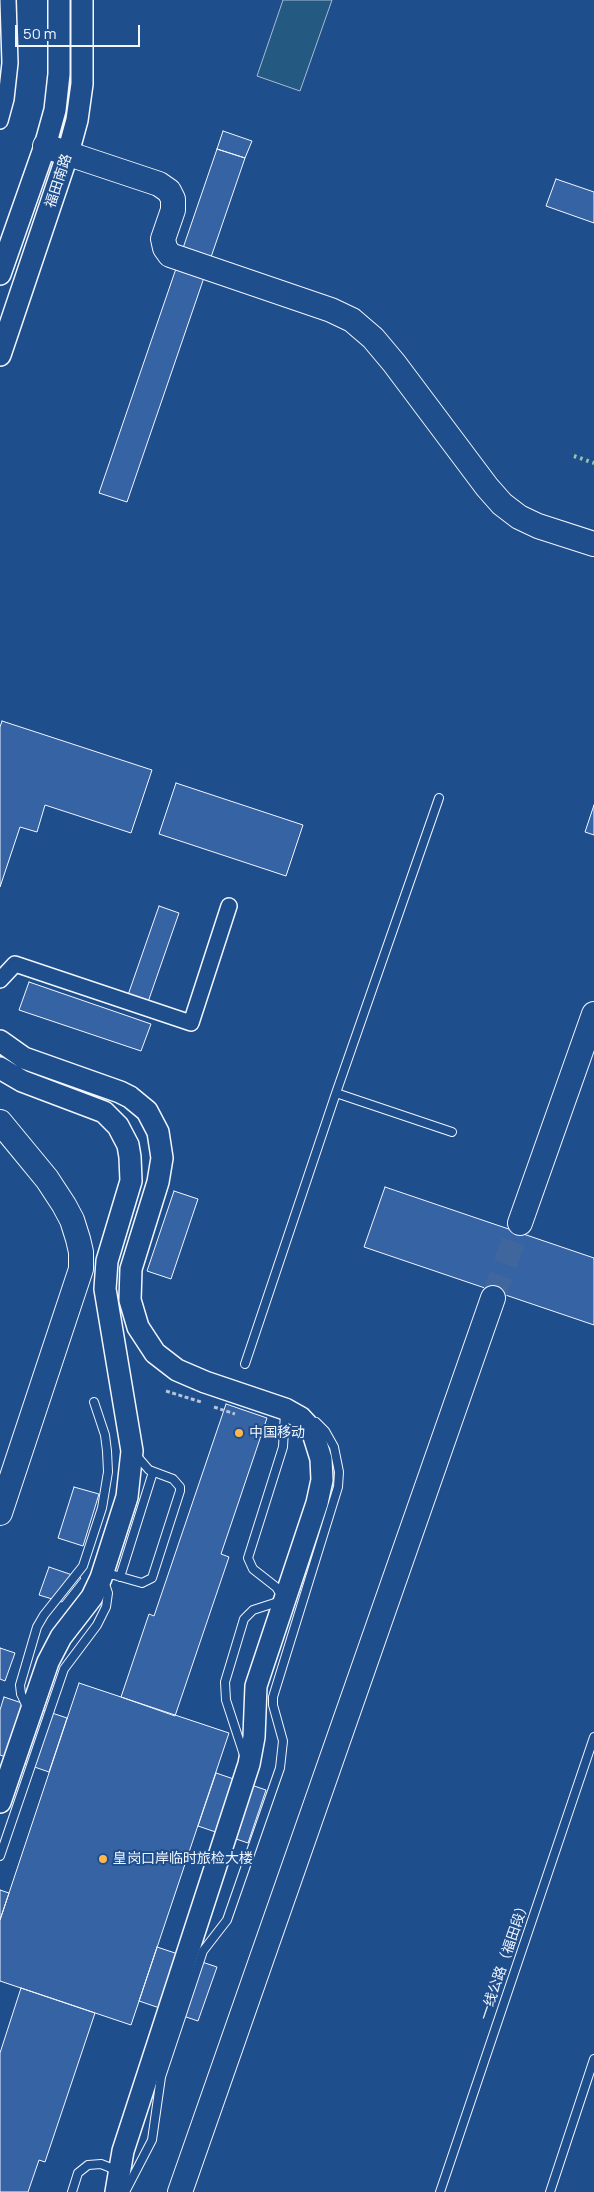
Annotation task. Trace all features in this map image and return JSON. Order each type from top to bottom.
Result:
[{"type":"main road","name":"福田南路","points":[[0,274],[45,146],[58,90],[60,0]]},
{"type":"main road","name":"福田南路","points":[[0,355],[68,154],[77,120],[82,84],[82,0]]},
{"type":"main road","points":[[45,146],[159,184],[169,191],[173,199],[172,210],[163,239],[165,248],[170,255],[330,310],[352,320],[373,338],[394,363],[487,487],[502,504],[519,517],[538,526],[594,544]]},
{"type":"main road","points":[[520,1223],[594,1014]]},
{"type":"main road","points":[[0,1041],[24,1058],[125,1094],[147,1111],[158,1132],[162,1158],[158,1182],[131,1270],[130,1300],[138,1327],[155,1353],[177,1370],[205,1382],[285,1409],[301,1418],[312,1430],[319,1448],[322,1469],[317,1503],[256,1686],[254,1737],[244,1779],[126,2143],[119,2187]]},
{"type":"main road","points":[[0,1068],[22,1081],[104,1112],[118,1126],[128,1144],[131,1181],[107,1262],[105,1289],[131,1442],[131,1473],[111,1576],[57,1644],[43,1675],[0,1802]]},
{"type":"main road","points":[[0,1122],[47,1178],[64,1205],[72,1220],[81,1252],[81,1269],[0,1513]]},
{"type":"main road","points":[[180,2192],[493,1298]]},
{"type":"street","points":[[0,121],[6,99],[10,63],[8,0]]},
{"type":"street","points":[[0,980],[15,964],[191,1023],[228,906]]},
{"type":"lane","points":[[246,1364],[336,1093],[439,798]]},
{"type":"lane","points":[[336,1093],[452,1132]]},
{"type":"lane","points":[[30,1713],[21,1694],[20,1685],[37,1627],[44,1615],[79,1573],[102,1508],[108,1472],[107,1451],[105,1435],[94,1402]]},
{"type":"lane","points":[[119,2187],[152,2140],[161,2078],[203,1951],[227,1920],[280,1768],[284,1741],[273,1705],[273,1697],[336,1498],[339,1472],[330,1438],[312,1420],[285,1409],[283,1447],[248,1558],[253,1569],[280,1591],[284,1600],[253,1610],[244,1619],[225,1682],[226,1700],[243,1748],[245,1763],[244,1779]]},
{"type":"lane","points":[[111,1576],[142,1583],[152,1578],[180,1491],[180,1487],[173,1479],[153,1472],[136,1457],[131,1442]]},
{"type":"lane","points":[[0,1856],[62,1674],[69,1660],[97,1624],[106,1607],[107,1585],[153,1472]]},
{"type":"lane","name":"一线公路（福田段）","points":[[440,2192],[594,1737]]},
{"type":"lane","points":[[550,2192],[594,2060]]},
{"type":"lane","points":[[72,2192],[78,2173],[88,2165],[101,2164],[111,2168],[119,2187]]},
{"type":"path","points":[[166,1391],[235,1414]]},
{"type":"shaded area","points":[[283,0],[332,0],[300,91],[257,76]]},
{"type":"building","points":[[223,131],[252,141],[245,158],[217,149]]},
{"type":"building","points":[[217,149],[245,158],[127,502],[99,493]]},
{"type":"building","points":[[556,179],[594,192],[594,223],[546,206]]},
{"type":"building","points":[[2,721],[152,770],[131,833],[45,805],[37,832],[20,827],[0,887],[0,727]]},
{"type":"building","points":[[176,783],[303,825],[286,876],[159,834]]},
{"type":"building","points":[[594,805],[594,835],[585,832]]},
{"type":"building","points":[[159,906],[179,913],[148,1002],[128,995]]},
{"type":"building","points":[[29,982],[151,1024],[141,1051],[19,1010]]},
{"type":"building","points":[[385,1187],[594,1258],[594,1325],[364,1247]]},
{"type":"building","points":[[174,1191],[198,1199],[171,1279],[147,1271]]},
{"type":"building","points":[[226,1404],[267,1418],[221,1554],[229,1557],[175,1716],[121,1697],[149,1614],[154,1616]]},
{"type":"building","points":[[74,1487],[99,1494],[83,1546],[58,1538]]},
{"type":"building","points":[[49,1567],[81,1578],[62,1602],[39,1595]]},
{"type":"building","points":[[0,1648],[15,1653],[5,1681],[0,1679]]},
{"type":"building","name":"皇岗口岸临时旅检大楼","points":[[79,1683],[229,1733],[131,2025],[0,1981],[0,1920]]},
{"type":"building","points":[[4,1697],[67,1718],[49,1772],[0,1755],[0,1710]]},
{"type":"building","points":[[216,1773],[266,1790],[248,1843],[198,1826]]},
{"type":"building","points":[[0,1890],[9,1893],[0,1920]]},
{"type":"building","points":[[157,1947],[217,1967],[198,2021],[139,2001]]},
{"type":"building","points":[[21,1988],[95,2013],[45,2162],[39,2160],[28,2192],[0,2192],[0,2053]]},
{"type":"tunnel","points":[[493,1298],[520,1223]]},
{"type":"hedge","points":[[574,456],[594,463]]},
{"type":"place","name":"中国移动","points":[[239,1433]]},
{"type":"place","name":"皇岗口岸临时旅检大楼","points":[[103,1859]]}]
